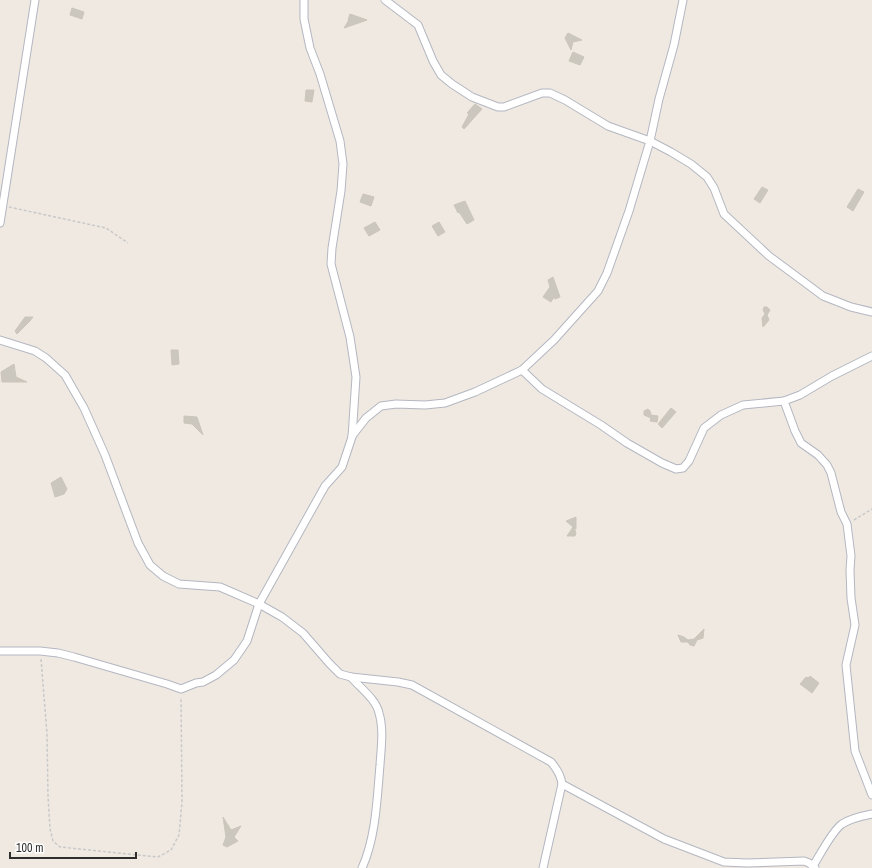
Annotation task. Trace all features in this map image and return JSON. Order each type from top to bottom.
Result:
[{"type":"street","points":[[0,223],[4,205],[19,94],[35,0]]},
{"type":"street","points":[[0,651],[40,652],[74,657],[181,689],[203,682],[216,675],[234,660],[247,641],[259,604],[314,505],[326,486],[342,467],[352,437],[356,377],[350,337],[331,264],[341,191],[343,164],[340,140],[327,96],[310,48],[304,19],[304,0]]},
{"type":"street","points":[[385,0],[418,25],[433,61],[442,75],[452,84],[472,97],[498,107],[504,107],[542,92],[550,93],[565,100],[608,126],[650,141],[671,152],[707,177],[714,188],[721,209],[731,222],[746,233],[769,256],[823,296],[851,307],[872,312]]},
{"type":"street","points":[[352,437],[366,418],[381,406],[396,404],[425,405],[445,403],[475,392],[522,370],[554,340],[598,291],[607,273],[629,211],[650,141],[658,99],[674,45],[682,0]]},
{"type":"street","points":[[0,340],[35,351],[46,358],[65,375],[84,408],[105,456],[138,543],[150,565],[163,576],[179,584],[220,587],[259,604],[282,617],[303,633],[340,674],[351,677],[412,685],[551,762],[558,770],[562,778],[562,784],[543,868]]},
{"type":"street","points":[[522,370],[542,389],[601,425],[627,443],[662,463],[676,469],[683,468],[689,462],[704,428],[721,415],[743,405],[784,401],[800,395],[832,376],[872,356]]},
{"type":"street","points":[[784,401],[801,443],[818,455],[827,465],[831,473],[841,512],[847,524],[851,556],[851,598],[855,625],[846,665],[854,750],[872,795]]},
{"type":"street","points":[[351,677],[374,702],[379,712],[382,731],[372,834],[366,860],[362,868]]},
{"type":"street","points":[[562,784],[664,839],[724,862],[747,863],[804,861],[814,867],[835,831],[842,824],[872,814]]},
{"type":"path","points":[[4,205],[106,228],[128,243]]},
{"type":"path","points":[[847,524],[872,509]]},
{"type":"path","points":[[40,652],[47,734],[50,829],[54,841],[60,847],[158,857],[171,850],[179,835],[182,802],[181,689]]},
{"type":"building","points":[[72,8],[84,12],[82,19],[70,15]]},
{"type":"building","points":[[350,14],[367,20],[344,28],[349,20]]},
{"type":"building","points":[[568,33],[582,40],[573,42],[571,50],[565,38]]},
{"type":"building","points":[[573,52],[584,57],[580,65],[569,61]]},
{"type":"building","points":[[306,90],[314,90],[312,102],[305,101]]},
{"type":"building","points":[[475,104],[482,109],[464,129],[462,127],[469,114],[467,113]]},
{"type":"building","points":[[762,187],[768,190],[760,203],[754,199]]},
{"type":"building","points":[[858,189],[864,192],[853,211],[847,207]]},
{"type":"building","points":[[363,194],[374,197],[371,206],[360,202]]},
{"type":"building","points":[[465,201],[474,220],[467,224],[459,212],[458,213],[454,205]]},
{"type":"building","points":[[375,222],[380,230],[369,236],[364,228]]},
{"type":"building","points":[[439,222],[445,232],[438,236],[432,226]]},
{"type":"building","points":[[553,277],[560,297],[555,299],[554,297],[551,302],[543,297],[550,287],[548,280]]},
{"type":"building","points":[[764,307],[767,307],[770,310],[767,315],[769,320],[763,327],[762,318],[765,314],[763,310]]},
{"type":"building","points":[[25,317],[33,317],[17,334],[15,331]]},
{"type":"building","points":[[171,350],[178,350],[179,364],[172,365]]},
{"type":"building","points":[[14,364],[16,377],[27,382],[2,382],[1,372]]},
{"type":"building","points":[[671,408],[676,412],[662,428],[658,424]]},
{"type":"building","points":[[648,409],[651,415],[658,416],[657,422],[650,421],[651,418],[644,415],[644,411]]},
{"type":"building","points":[[184,416],[197,417],[203,435],[192,424],[184,423]]},
{"type":"building","points":[[61,477],[67,489],[64,494],[55,497],[51,483]]},
{"type":"building","points":[[576,517],[576,529],[574,527],[576,533],[575,536],[567,536],[573,527],[566,521]]},
{"type":"building","points":[[704,629],[703,638],[697,640],[694,646],[690,645],[688,642],[681,642],[678,635],[688,640],[694,639]]},
{"type":"building","points":[[810,676],[819,683],[812,693],[800,684],[806,677],[808,678]]},
{"type":"building","points":[[223,817],[231,830],[241,826],[234,837],[238,841],[227,847],[223,845],[226,837]]}]
